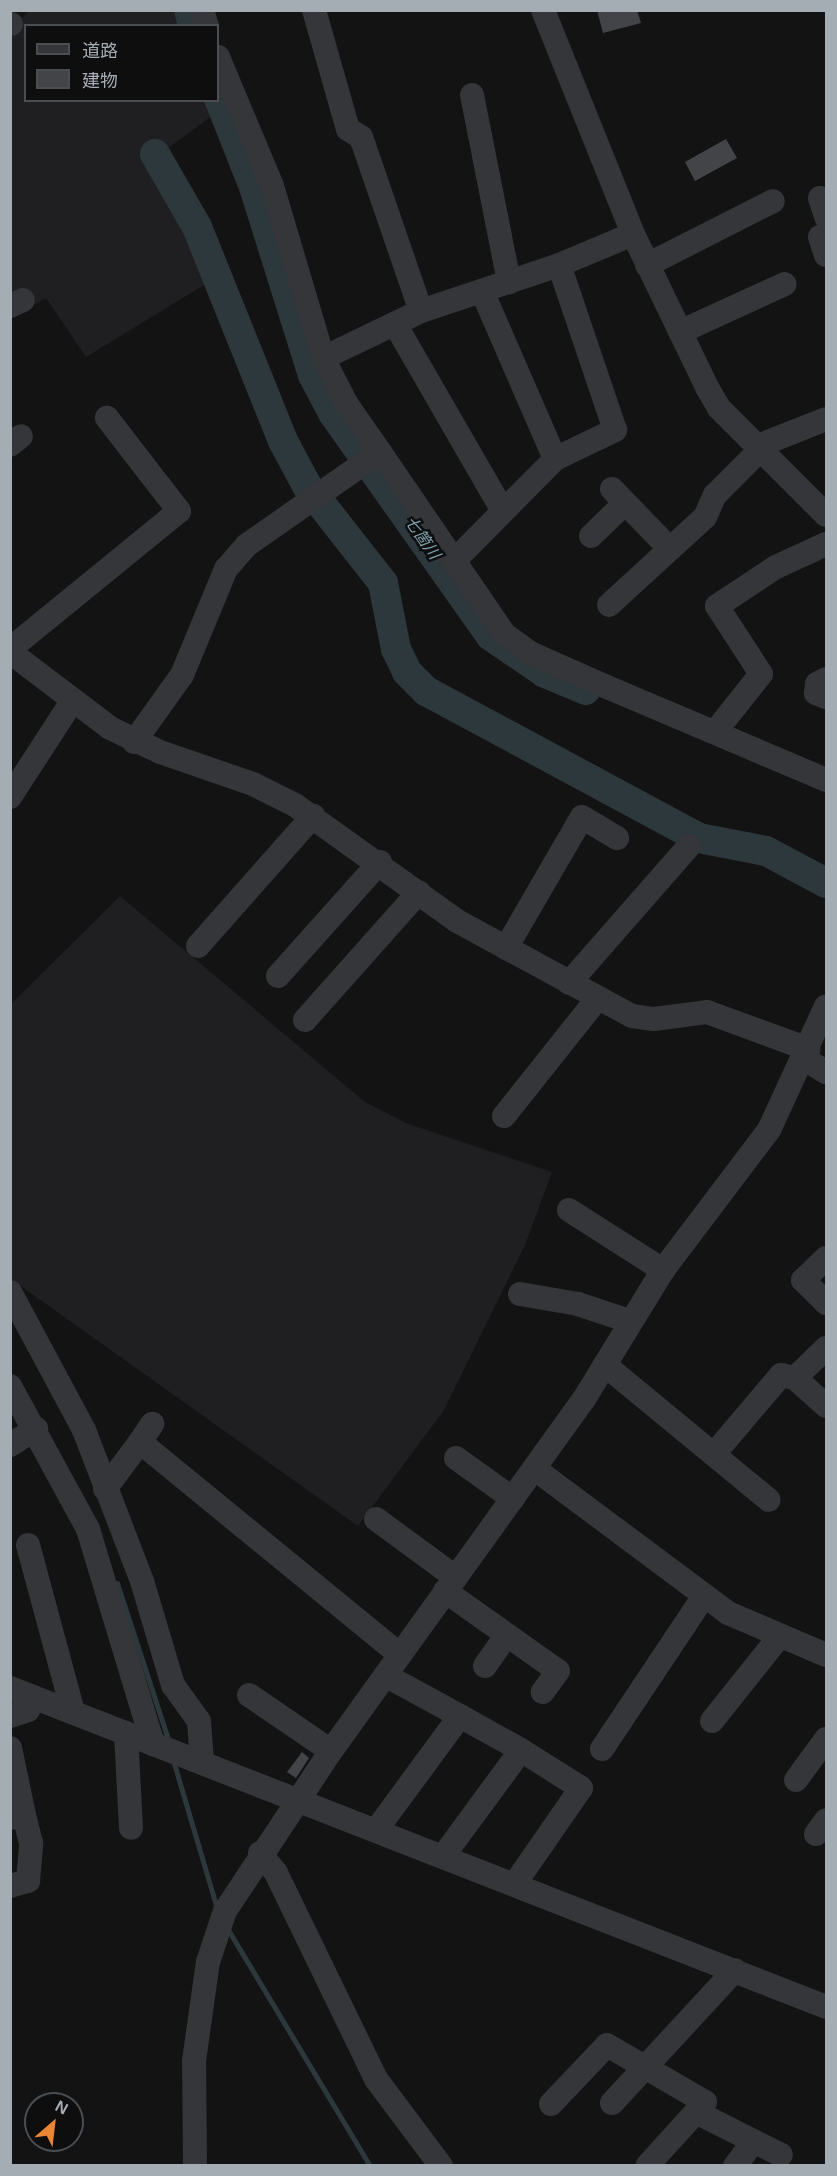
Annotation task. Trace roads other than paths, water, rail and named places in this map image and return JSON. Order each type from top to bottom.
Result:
[{"type":"street","points":[[314,10],[348,129],[361,137],[421,311]]},
{"type":"street","points":[[543,10],[633,234],[719,408],[826,515]]},
{"type":"street","points":[[219,59],[272,186],[323,358],[372,457],[455,560],[486,613],[530,653],[826,780]]},
{"type":"street","points":[[472,95],[509,282]]},
{"type":"street","points":[[647,265],[773,201]]},
{"type":"street","points":[[323,358],[421,311],[559,265],[633,234]]},
{"type":"street","points":[[826,235],[820,237],[826,255]]},
{"type":"street","points":[[455,560],[502,509],[555,459],[615,430],[559,265]]},
{"type":"street","points":[[680,332],[785,284]]},
{"type":"street","points":[[482,291],[555,459]]},
{"type":"street","points":[[395,324],[502,509]]},
{"type":"street","points":[[107,418],[179,511],[10,651],[71,703],[134,741],[254,784],[313,816],[419,892],[506,948],[597,999],[632,1016],[706,1012],[807,1054],[826,1072]]},
{"type":"street","points":[[609,605],[705,517],[715,495],[768,442],[826,419]]},
{"type":"street","points":[[134,741],[182,675],[226,569],[247,545],[372,457]]},
{"type":"street","points":[[591,536],[619,496],[670,549]]},
{"type":"street","points":[[715,732],[761,674],[717,606],[776,567],[826,544]]},
{"type":"street","points":[[826,679],[817,684],[816,693],[826,698]]},
{"type":"street","points":[[10,797],[71,703]]},
{"type":"street","points":[[198,946],[313,816]]},
{"type":"street","points":[[506,948],[582,817],[617,838]]},
{"type":"street","points":[[569,983],[689,846]]},
{"type":"street","points":[[278,976],[380,862]]},
{"type":"street","points":[[305,1020],[419,892]]},
{"type":"street","points":[[504,1116],[597,999]]},
{"type":"street","points":[[195,2166],[194,2061],[208,1962],[222,1918],[260,1853],[331,1751],[535,1469],[605,1365],[629,1321],[663,1270],[769,1130],[807,1054],[826,1006]]},
{"type":"street","points":[[569,1210],[663,1270]]},
{"type":"street","points":[[826,1258],[803,1280],[826,1303]]},
{"type":"street","points":[[10,1292],[84,1430],[142,1581],[173,1685],[199,1721],[202,1762]]},
{"type":"street","points":[[520,1294],[578,1304],[629,1321]]},
{"type":"street","points":[[795,1378],[826,1348]]},
{"type":"street","points":[[605,1365],[770,1500]]},
{"type":"street","points":[[714,1454],[782,1375],[795,1378],[826,1406]]},
{"type":"street","points":[[10,1386],[36,1429],[87,1528],[164,1748]]},
{"type":"street","points":[[10,1445],[36,1429]]},
{"type":"street","points":[[105,1489],[146,1433],[399,1654]]},
{"type":"street","points":[[456,1458],[513,1499]]},
{"type":"street","points":[[535,1469],[704,1596],[779,1637],[825,1652]]},
{"type":"street","points":[[376,1519],[507,1635],[558,1671],[543,1692]]},
{"type":"street","points":[[28,1545],[73,1712]]},
{"type":"street","points":[[602,1749],[704,1596]]},
{"type":"street","points":[[485,1666],[507,1635]]},
{"type":"street","points":[[712,1721],[779,1637]]},
{"type":"street","points":[[385,1675],[521,1750],[581,1788],[516,1882]]},
{"type":"street","points":[[10,1688],[297,1800],[516,1882],[826,2007]]},
{"type":"street","points":[[249,1695],[331,1751]]},
{"type":"street","points":[[10,1716],[28,1710],[33,1697]]},
{"type":"street","points":[[377,1829],[460,1716]]},
{"type":"street","points":[[126,1733],[131,1828]]},
{"type":"street","points":[[796,1780],[826,1739]]},
{"type":"street","points":[[10,1748],[17,1816],[31,1843],[28,1881],[10,1886]]},
{"type":"street","points":[[444,1855],[521,1750]]},
{"type":"street","points":[[260,1853],[276,1873],[376,2079],[441,2166]]},
{"type":"street","points":[[612,2103],[735,1970]]},
{"type":"street","points":[[551,2104],[607,2045],[705,2102],[647,2166]]},
{"type":"street","points":[[696,2112],[781,2155]]},
{"type":"street","points":[[735,2166],[754,2141]]},
{"type":"waterway","name":"七箇川","points":[[189,10],[192,24]]},
{"type":"waterway","name":"七箇川","points":[[219,99],[254,187],[313,375],[333,413],[491,636],[545,673],[586,690]]},
{"type":"waterway","points":[[155,154],[197,227],[283,441],[307,486],[383,583],[396,649],[407,672],[426,691],[699,838],[766,851],[826,883]]},
{"type":"waterway","points":[[117,1583],[169,1742]]},
{"type":"waterway","points":[[173,1760],[217,1909]]},
{"type":"waterway","points":[[227,1928],[370,2166]]}]
